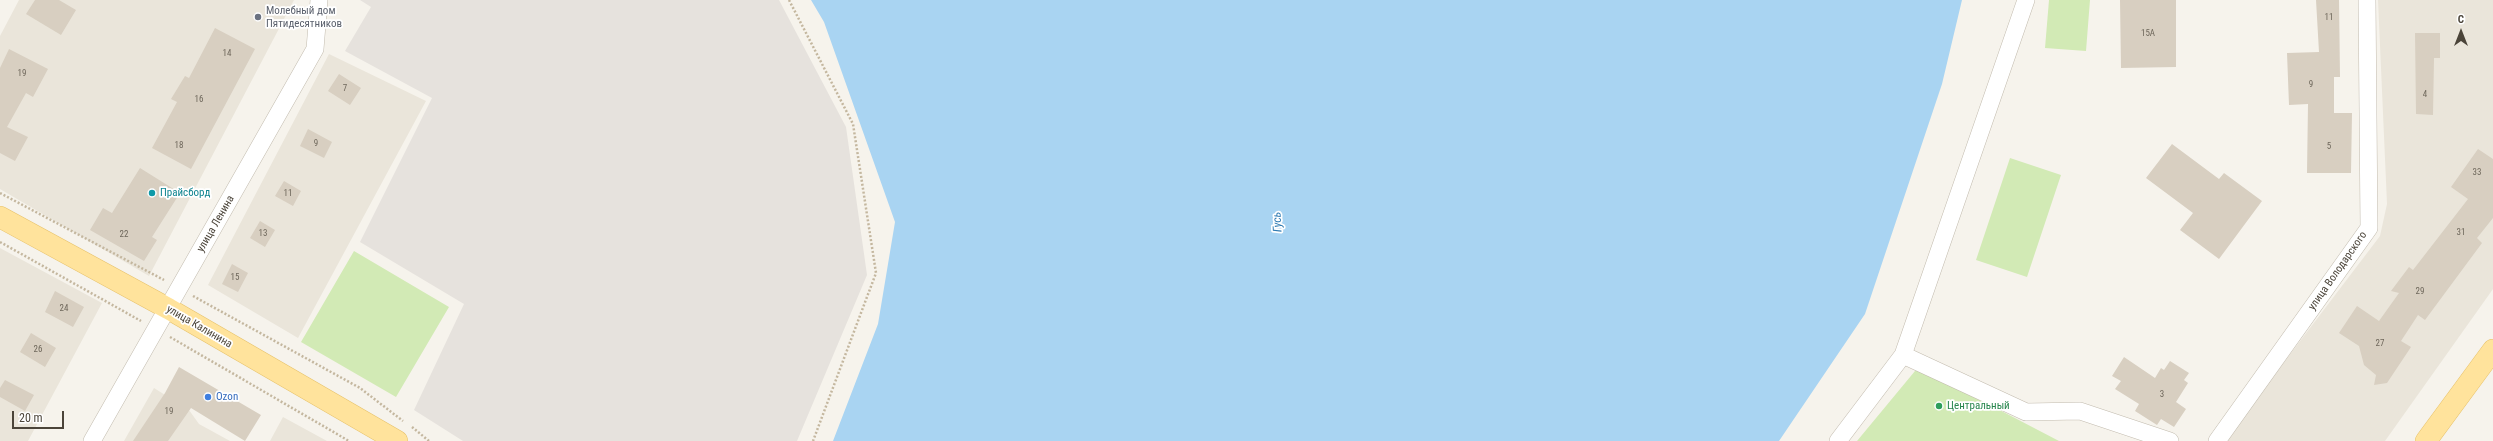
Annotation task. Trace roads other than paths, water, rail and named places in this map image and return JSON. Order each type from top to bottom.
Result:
[{"type":"main road","name":"улица Калинина","points":[[0,217],[404,434]]},
{"type":"main road","points":[[2426,441],[2493,350]]},
{"type":"street","name":"улица Ленина","points":[[92,441],[169,309],[179,288],[315,49],[319,0]]},
{"type":"street","points":[[1838,441],[1903,355],[2026,0]]},
{"type":"street","name":"улица Володарского","points":[[2217,441],[2369,228],[2367,0]]},
{"type":"street","points":[[1903,355],[2026,412],[2080,411],[2170,441]]},
{"type":"water","name":"Гусь","points":[[811,0],[1962,0],[1942,84],[1865,314],[1779,441],[833,441],[878,324],[895,222],[824,22]]},
{"type":"place","name":"Молебный дом Пятидесятников","points":[[258,17]]},
{"type":"place","name":"Прайсборд","points":[[152,193]]},
{"type":"place","name":"Ozon","points":[[208,397]]},
{"type":"place","name":"Центральный","points":[[1939,406]]}]
